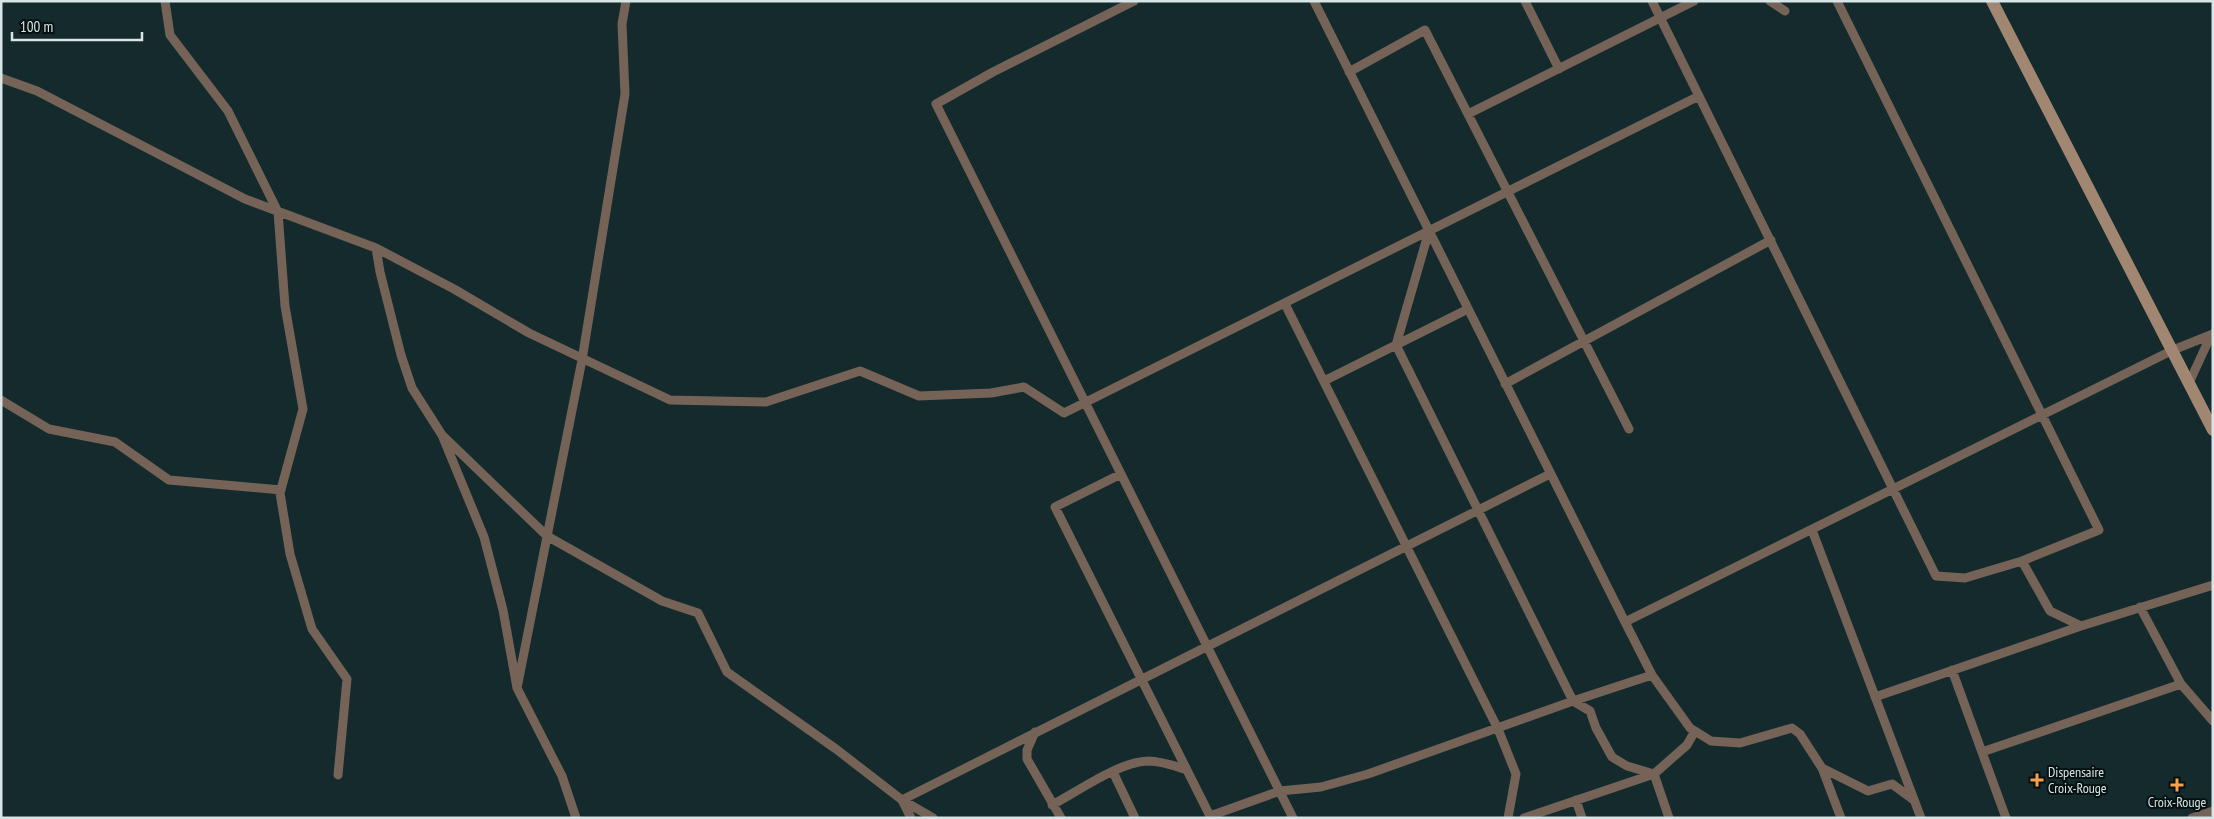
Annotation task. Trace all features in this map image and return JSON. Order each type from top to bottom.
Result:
[{"type":"main road","points":[[1992,1],[2213,430]]},
{"type":"street","points":[[165,1],[170,35],[228,111],[278,212],[285,306],[303,409],[281,490],[290,554],[312,629],[347,679],[338,775]]},
{"type":"street","points":[[517,688],[582,360],[625,94],[622,24],[626,1]]},
{"type":"street","points":[[1134,1],[993,72],[936,104],[1293,818]]},
{"type":"street","points":[[1314,1],[1652,675],[1690,728],[1711,741],[1740,743],[1792,728],[1800,734],[1822,768],[1841,818]]},
{"type":"street","points":[[1525,1],[1559,69]]},
{"type":"street","points":[[1652,1],[1936,576],[1965,578],[2022,561],[2099,530],[2040,415],[1837,1]]},
{"type":"street","points":[[1468,114],[1694,1]]},
{"type":"street","points":[[1770,1],[1785,11]]},
{"type":"street","points":[[1349,72],[1425,30],[1630,429]]},
{"type":"street","points":[[1,78],[37,90],[245,200],[376,248],[454,289],[529,333],[582,360],[670,400],[766,402],[860,371],[919,396],[991,393],[1024,387],[1064,413],[1699,96]]},
{"type":"street","points":[[1429,232],[1396,345],[1573,701],[1590,710],[1596,728],[1612,757],[1627,766],[1654,774]]},
{"type":"street","points":[[1505,384],[1771,240]]},
{"type":"street","points":[[376,248],[392,318],[412,388],[442,435],[484,537],[503,610],[517,688],[562,776],[576,818]]},
{"type":"street","points":[[1285,304],[1498,729],[1516,774],[1508,818]]},
{"type":"street","points":[[1324,381],[1468,309]]},
{"type":"street","points":[[1625,622],[2040,415],[2173,350],[2212,334]]},
{"type":"street","points":[[2189,383],[2212,334]]},
{"type":"street","points":[[1,400],[49,429],[114,442],[169,480],[281,490]]},
{"type":"street","points":[[442,435],[547,536],[662,600],[698,614],[728,672],[836,749],[902,800],[933,818]]},
{"type":"street","points":[[1121,474],[1055,507],[1210,817],[1280,791],[1321,787],[1349,779],[1652,675]]},
{"type":"street","points":[[902,800],[1550,474]]},
{"type":"street","points":[[1812,530],[1921,818]]},
{"type":"street","points":[[2022,561],[2050,611],[2081,626]]},
{"type":"street","points":[[1875,697],[2140,606],[2213,585]]},
{"type":"street","points":[[2140,606],[2181,684],[2213,721]]},
{"type":"street","points":[[1952,670],[2006,818]]},
{"type":"street","points":[[1982,752],[2181,684]]},
{"type":"street","points":[[1524,818],[1654,774],[1687,745],[1695,731]]},
{"type":"street","points":[[1035,732],[1027,750],[1027,759],[1061,818]]},
{"type":"street","points":[[1052,805],[1113,772],[1132,764],[1148,761],[1170,764],[1187,770]]},
{"type":"street","points":[[1822,768],[1868,791],[1892,784],[1914,800]]},
{"type":"street","points":[[1113,772],[1135,818]]},
{"type":"street","points":[[1654,774],[1669,818]]},
{"type":"street","points":[[902,800],[911,818]]},
{"type":"street","points":[[1576,800],[1582,818]]},
{"type":"street","points":[[2192,818],[2213,811]]},
{"type":"place","name":"Dispensaire Croix-Rouge","points":[[2037,780]]},
{"type":"place","name":"Croix-Rouge","points":[[2177,785]]}]
